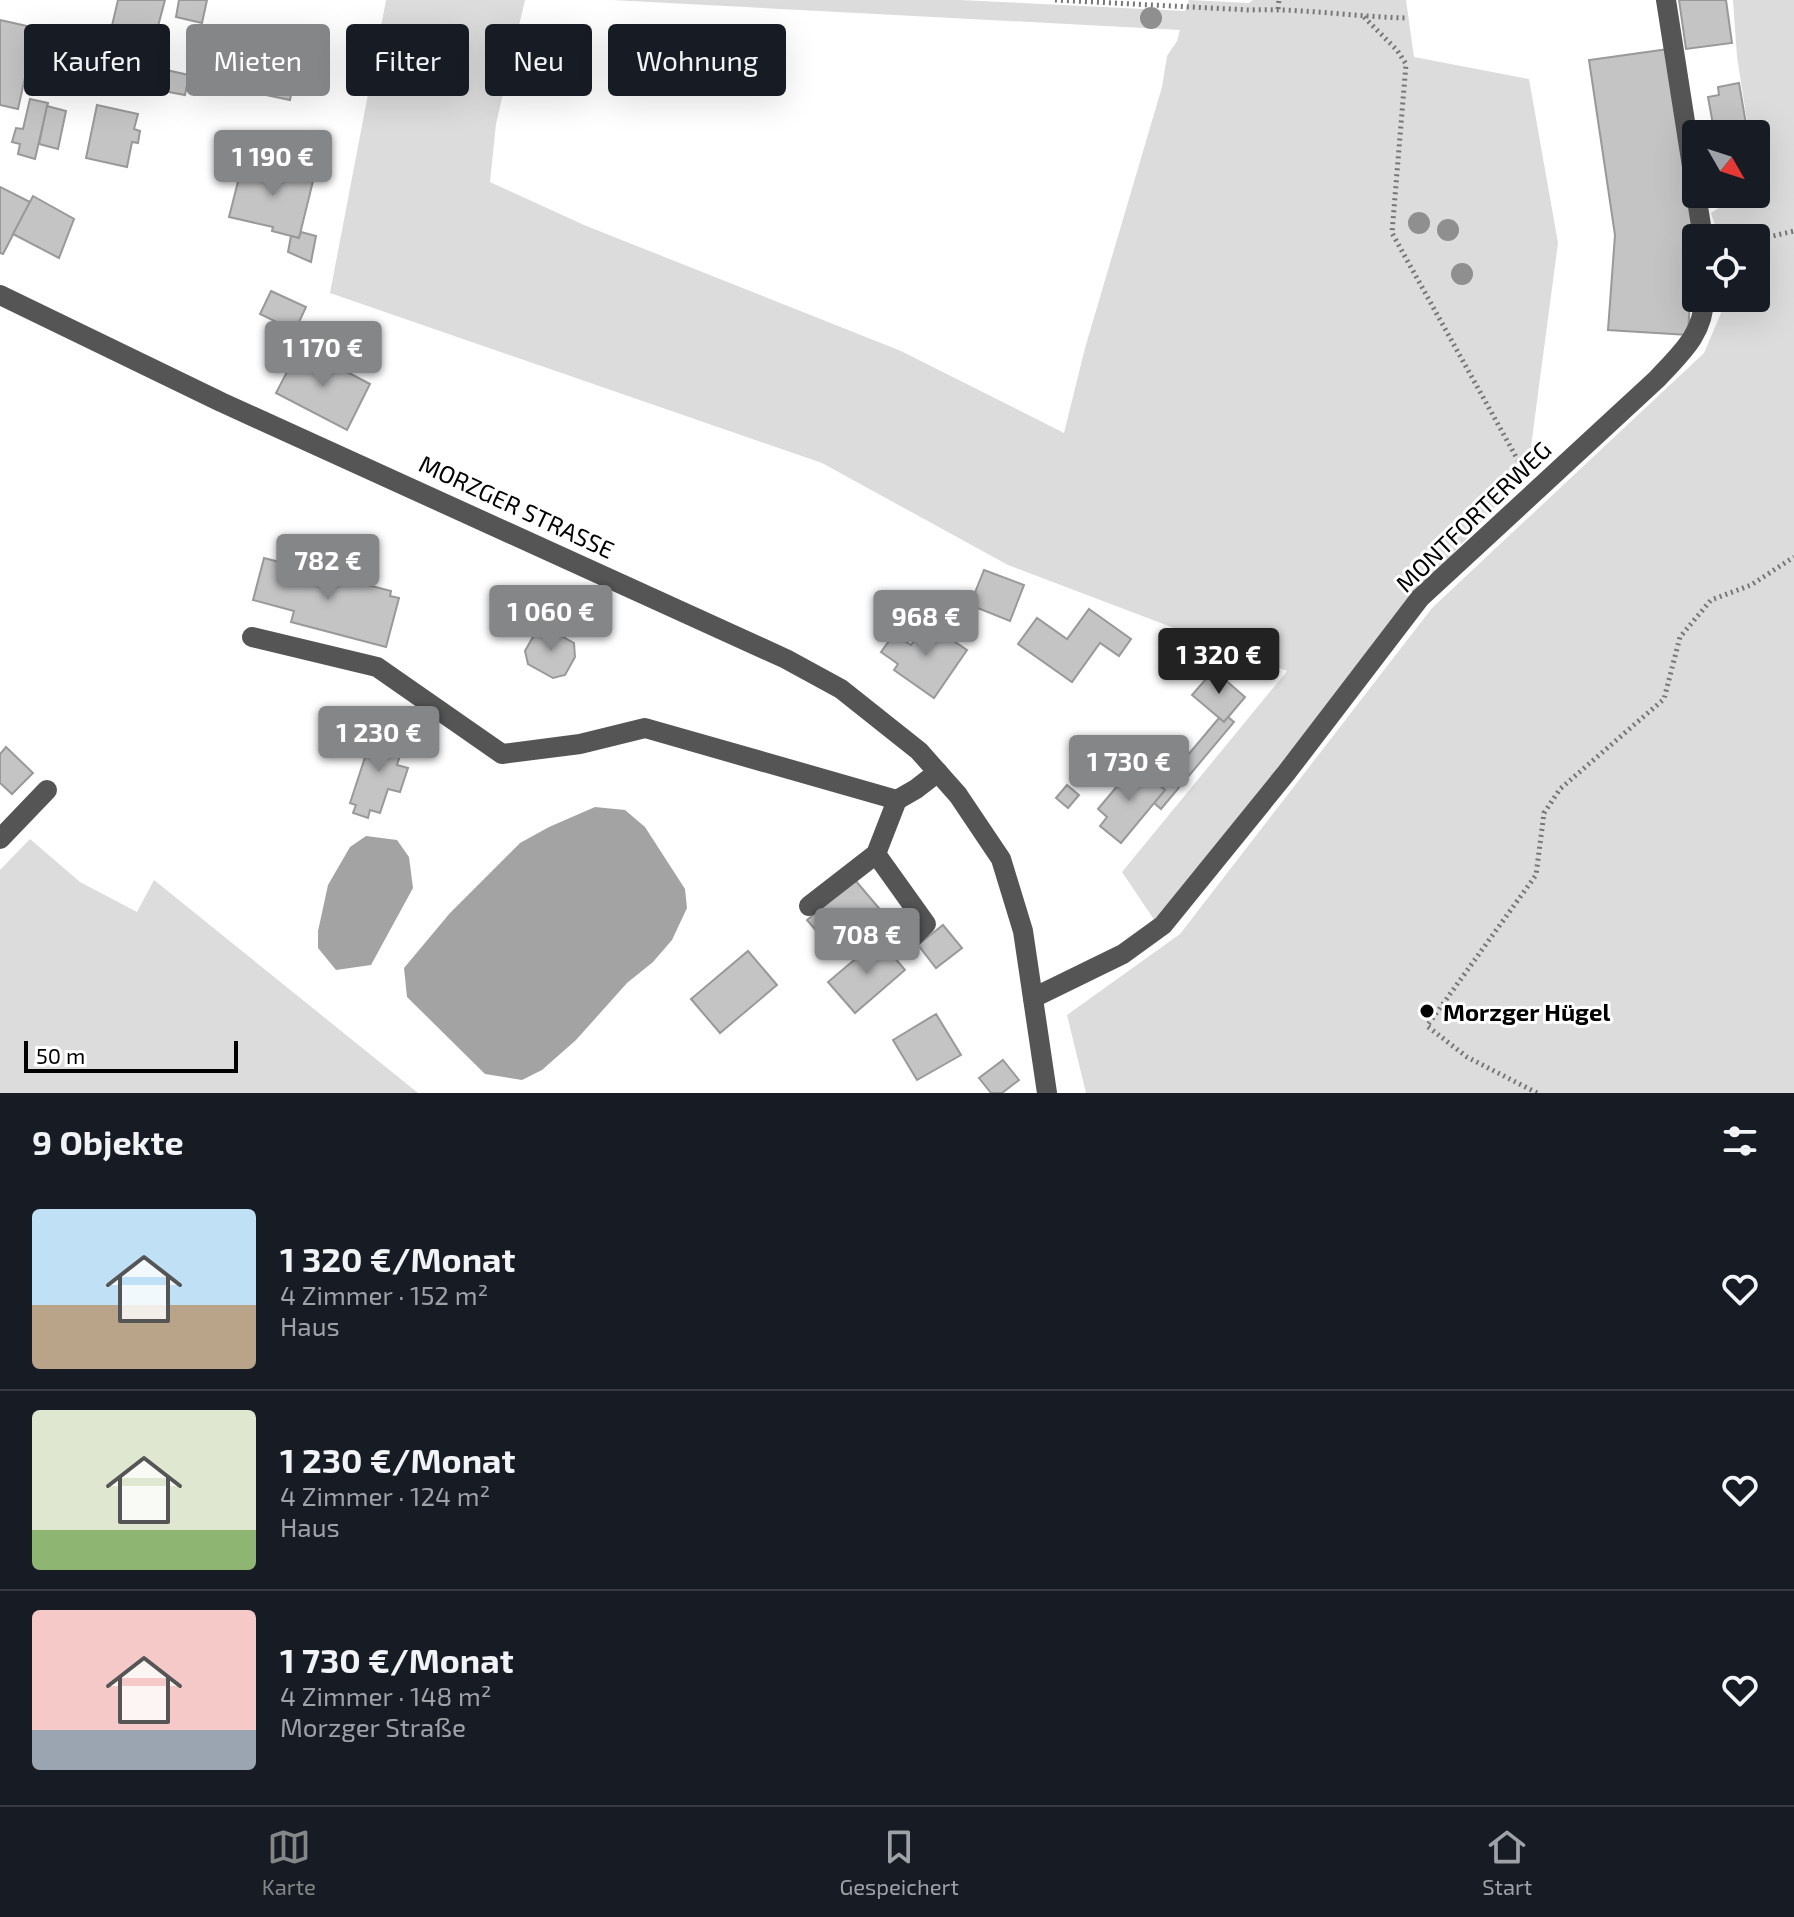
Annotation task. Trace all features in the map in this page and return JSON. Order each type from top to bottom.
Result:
[{"type":"street","points":[[1666,0],[1685,120]]},
{"type":"street","name":"MORZGER STRASSE","points":[[0,295],[221,402],[786,659],[841,689],[909,742],[938,772],[958,795],[1001,859],[1023,931],[1047,1093]]},
{"type":"street","name":"MONTFORTERWEG","points":[[1033,998],[1123,954],[1163,925],[1287,772],[1420,598],[1657,379],[1693,341],[1702,312]]},
{"type":"street","points":[[252,637],[377,667],[502,754],[580,744],[645,728],[897,800]]},
{"type":"street","points":[[809,906],[876,854],[897,800],[938,772]]},
{"type":"street","points":[[0,839],[47,790]]},
{"type":"street","points":[[876,854],[926,924],[906,944]]},
{"type":"path","points":[[1055,0],[1408,18]]},
{"type":"path","points":[[1278,9],[1279,0]]},
{"type":"path","points":[[1364,17],[1397,50],[1406,64],[1392,233],[1520,462],[1534,493]]},
{"type":"path","points":[[1770,237],[1794,231]]},
{"type":"path","points":[[279,367],[287,371]]},
{"type":"path","points":[[1537,1093],[1467,1057],[1427,1026],[1536,875],[1544,813],[1560,789],[1664,699],[1680,637],[1711,600],[1751,585],[1794,557]]},
{"type":"shaded area","points":[[386,0],[525,0],[519,24],[485,24],[485,96],[503,96],[496,124],[490,182],[584,225],[901,351],[1064,433],[1085,348],[1162,87],[1167,56],[1180,30],[612,0],[959,0],[1185,11],[1189,0],[1249,3],[1253,0],[1406,0],[1414,57],[1529,79],[1558,243],[1530,454],[1520,462],[1493,510],[1435,573],[1242,821],[1155,921],[1122,872],[1287,671],[1008,565],[822,463],[330,293],[368,96],[469,96],[469,24],[381,24]]},
{"type":"shaded area","points":[[1733,0],[1794,0],[1794,1093],[1086,1093],[1067,1015],[1180,934],[1432,608],[1704,353],[1721,312],[1770,312],[1770,224],[1715,224],[1711,213],[1718,208],[1770,208],[1770,120],[1747,120],[1737,57]]},
{"type":"shaded area","points":[[595,807],[625,810],[645,827],[685,889],[687,908],[672,940],[653,962],[627,983],[576,1040],[542,1070],[522,1080],[485,1074],[407,997],[404,968],[450,913],[520,843]]},
{"type":"shaded area","points":[[366,836],[397,840],[409,857],[413,888],[371,965],[336,970],[318,948],[318,931],[328,885],[350,847]]},
{"type":"shaded area","points":[[30,839],[80,882],[137,912],[154,880],[418,1093],[0,1093],[0,870]]},
{"type":"building","points":[[118,0],[165,0],[159,24],[112,24]]},
{"type":"building","points":[[179,0],[207,0],[202,23],[176,17]]},
{"type":"building","points":[[1679,0],[1726,0],[1732,43],[1686,49]]},
{"type":"building","points":[[0,20],[24,25],[24,82],[18,109],[0,105]]},
{"type":"building","points":[[1669,49],[1682,143],[1682,208],[1691,208],[1693,224],[1682,224],[1682,312],[1689,312],[1688,335],[1608,330],[1615,235],[1589,60]]},
{"type":"building","points":[[170,71],[186,74],[185,95],[170,92]]},
{"type":"building","points":[[1739,83],[1745,120],[1712,120],[1708,97],[1719,95],[1718,87]]},
{"type":"building","points":[[271,96],[291,96],[290,100]]},
{"type":"building","points":[[30,99],[48,103],[35,159],[18,154],[20,144],[12,142],[16,128],[23,129]]},
{"type":"building","points":[[97,105],[138,114],[134,129],[140,131],[138,143],[132,142],[127,167],[86,158]]},
{"type":"building","points":[[47,106],[66,111],[58,149],[39,144]]},
{"type":"building","points":[[243,162],[283,171],[284,165],[315,173],[299,238],[272,231],[273,227],[229,217]]},
{"type":"building","points":[[0,187],[30,202],[3,254],[0,253]]},
{"type":"building","points":[[33,196],[74,219],[59,258],[13,234]]},
{"type":"building","points":[[301,232],[316,236],[311,262],[288,252],[291,236],[299,238]]},
{"type":"building","points":[[271,291],[306,307],[295,331],[260,314]]},
{"type":"building","points":[[300,347],[370,384],[347,430],[276,393]]},
{"type":"building","points":[[264,558],[391,591],[390,596],[399,598],[386,647],[291,622],[294,611],[253,600]]},
{"type":"building","points":[[984,570],[1024,585],[1010,621],[970,605]]},
{"type":"building","points":[[1089,609],[1131,639],[1119,656],[1100,643],[1072,682],[1018,644],[1037,618],[1067,639]]},
{"type":"building","points":[[926,622],[967,650],[934,698],[894,670],[898,664],[881,652],[894,634],[911,645]]},
{"type":"building","points":[[547,628],[574,643],[575,657],[565,675],[553,678],[528,664],[525,651],[534,635]]},
{"type":"building","points":[[1214,670],[1245,697],[1224,722],[1192,695]]},
{"type":"building","points":[[1228,717],[1234,722],[1161,809],[1154,803],[1165,790],[1158,784],[1163,777],[1167,780],[1219,718],[1224,722]]},
{"type":"building","points":[[374,730],[405,740],[397,765],[408,768],[400,792],[388,789],[380,813],[370,810],[368,818],[353,813],[356,805],[350,803]]},
{"type":"building","points":[[6,747],[33,773],[12,794],[0,783],[0,754]]},
{"type":"building","points":[[1135,765],[1165,790],[1121,843],[1100,826],[1107,817],[1098,809]]},
{"type":"building","points":[[1067,785],[1079,795],[1068,808],[1056,798]]},
{"type":"building","points":[[855,880],[900,933],[885,946],[879,939],[871,946],[845,915],[821,936],[807,920]]},
{"type":"building","points":[[943,925],[962,948],[936,968],[918,945]]},
{"type":"building","points":[[879,939],[905,970],[855,1013],[828,982]]},
{"type":"building","points":[[748,951],[777,985],[720,1033],[691,999]]},
{"type":"building","points":[[936,1014],[961,1055],[917,1080],[893,1040]]},
{"type":"building","points":[[1003,1060],[1019,1080],[1002,1093],[991,1093],[979,1078]]},
{"type":"place","name":"Morzger Hügel","points":[[1427,1011]]}]
